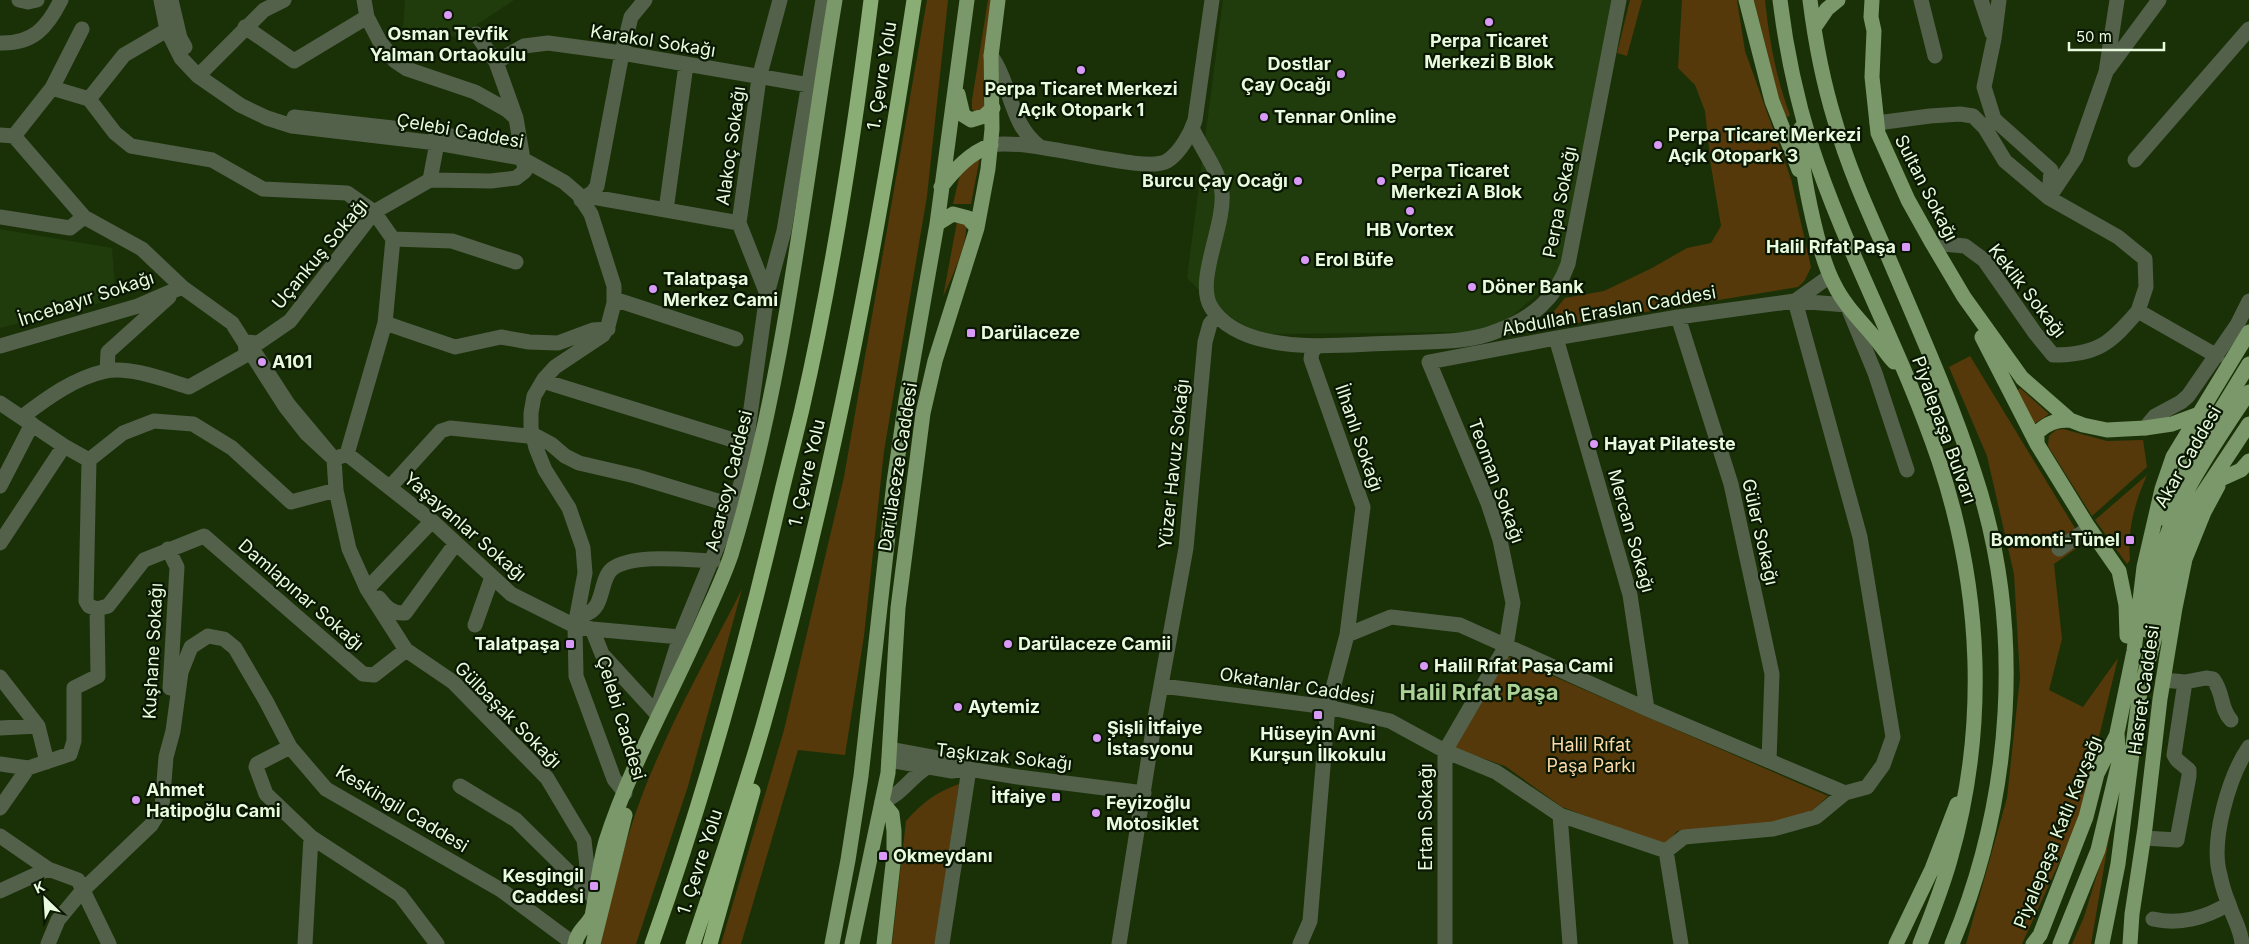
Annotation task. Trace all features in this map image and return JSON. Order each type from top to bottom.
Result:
[{"type":"highway","name":"1. Çevre Yolu","points":[[652,944],[675,879],[728,705],[759,590],[802,409],[839,218],[871,0]]},
{"type":"highway","name":"1. Çevre Yolu","points":[[693,944],[764,725],[818,513],[876,232],[914,0]]},
{"type":"highway","points":[[710,944],[755,784],[764,725]]},
{"type":"main road","name":"Acarsoy Caddesi","points":[[592,944],[604,906],[624,817],[628,795],[628,781],[688,656],[730,558],[740,498],[787,308],[809,178],[835,0]]},
{"type":"main road","name":"Acarsoy Caddesi","points":[[575,944],[578,933],[588,924],[592,916],[592,897],[606,842],[702,648],[729,586],[759,484],[799,289],[844,0]]},
{"type":"main road","name":"Darülaceze Caddesi","points":[[832,944],[848,860],[863,754],[895,473],[937,224],[940,189],[967,0]]},
{"type":"main road","name":"Darülaceze Caddesi","points":[[852,944],[882,802],[890,754],[898,608],[923,413],[937,353],[977,228],[991,146],[993,108],[991,56],[998,0]]},
{"type":"main road","points":[[1746,0],[1772,101],[1797,167],[1807,185]]},
{"type":"main road","name":"Piyalepaşa Bulvarı","points":[[1780,0],[1789,57],[1803,114],[1823,178],[1936,453],[1957,524],[1970,589],[1976,677],[1969,777],[1950,861],[1920,944]]},
{"type":"main road","name":"Piyalepaşa Bulvarı","points":[[1810,0],[1814,28],[1834,119],[1843,148],[1948,399],[1976,475],[2000,584],[2006,671],[2002,753],[1986,840],[1952,944]]},
{"type":"main road","points":[[1814,28],[1827,9],[1838,0]]},
{"type":"main road","points":[[1860,0],[1872,24]]},
{"type":"main road","name":"Sultan Sokağı","points":[[1872,0],[1872,76],[1878,133],[1908,200],[1964,297]]},
{"type":"main road","name":"Sultan Sokağı","points":[[1872,24],[1880,18],[1882,0]]},
{"type":"main road","points":[[956,78],[961,109],[966,118],[971,120],[980,118],[993,108]]},
{"type":"main road","points":[[1803,114],[1801,134],[1802,156],[1825,265],[1847,305],[1891,359],[1903,369]]},
{"type":"main road","points":[[940,189],[966,159],[980,149],[991,146]]},
{"type":"main road","points":[[937,224],[953,214],[968,218],[977,228]]},
{"type":"main road","points":[[1964,297],[2022,378],[2070,420],[2107,430],[2145,428],[2172,424],[2199,414]]},
{"type":"main road","points":[[1964,297],[1982,338],[2038,444],[2089,528],[2119,571],[2126,604],[2127,642],[2134,651]]},
{"type":"main road","points":[[2150,542],[2155,512],[2173,457],[2249,332]]},
{"type":"main road","name":"Akar Caddesi","points":[[2150,542],[2180,480],[2249,364]]},
{"type":"main road","name":"Akar Caddesi","points":[[2140,691],[2150,605],[2156,571],[2163,547],[2191,483],[2249,392]]},
{"type":"main road","points":[[2038,444],[2037,433],[2044,426],[2057,420],[2070,420]]},
{"type":"main road","points":[[2102,944],[2117,872],[2140,691],[2158,626],[2174,554],[2182,530],[2200,498],[2249,424]]},
{"type":"main road","name":"Hasret Caddesi","points":[[2130,944],[2132,914],[2144,838],[2163,680],[2186,559],[2204,512],[2228,467],[2232,450]]},
{"type":"main road","points":[[2221,479],[2241,470],[2249,461]]},
{"type":"main road","name":"Hasret Caddesi","points":[[2060,944],[2092,868],[2119,762],[2117,733],[2134,651],[2144,567],[2150,542]]},
{"type":"main road","name":"Piyalepaşa Katlı Kavşağı","points":[[2037,941],[2086,817],[2097,774],[2117,733]]},
{"type":"main road","points":[[863,754],[890,754]]},
{"type":"main road","points":[[1896,944],[1932,869],[1947,825],[1969,777]]},
{"type":"main road","points":[[882,802],[892,814],[894,831],[894,855],[884,944]]},
{"type":"main road","points":[[2120,944],[2132,914]]},
{"type":"street","points":[[20,0],[28,2],[37,0]]},
{"type":"street","points":[[0,36],[22,32],[36,25],[45,16],[54,0]]},
{"type":"street","points":[[0,43],[22,40],[37,35],[54,14],[61,0]]},
{"type":"street","name":"Çelebi Caddesi","points":[[161,0],[167,30],[181,58],[240,105],[267,118],[292,126],[522,154]]},
{"type":"street","name":"Çelebi Caddesi","points":[[171,0],[180,38],[201,73],[239,94],[278,112],[297,117],[470,138],[522,154],[584,198],[604,226],[621,287],[610,329],[602,344],[546,382],[534,396],[530,413],[545,470],[569,508],[583,548],[585,573],[584,624],[581,639],[583,662],[587,683],[603,721],[628,795]]},
{"type":"street","points":[[201,73],[245,27],[263,5],[284,0]]},
{"type":"street","points":[[364,0],[367,17],[380,42],[395,61],[407,69],[475,92],[507,110],[516,118]]},
{"type":"street","points":[[584,198],[593,192],[597,186],[622,53],[631,18],[645,0]]},
{"type":"street","name":"Alakoç Sokağı","points":[[766,294],[739,223],[759,78],[780,0]]},
{"type":"street","points":[[584,624],[602,654],[656,712],[680,638],[740,498],[766,294],[784,231],[823,0]]},
{"type":"street","points":[[991,146],[1007,143],[1144,164],[1156,164],[1166,161],[1173,155],[1192,128],[1212,0]]},
{"type":"street","name":"Perpa Sokağı","points":[[1217,315],[1246,334],[1282,343],[1317,346],[1467,339],[1496,332],[1526,318],[1553,295],[1562,281],[1568,264],[1619,0]]},
{"type":"street","points":[[1921,0],[1935,56]]},
{"type":"street","points":[[1982,0],[1994,39]]},
{"type":"street","points":[[1999,0],[1994,39],[1984,87],[1994,120],[2051,170],[2049,198]]},
{"type":"street","points":[[2049,198],[2076,157],[2106,72],[2117,0]]},
{"type":"street","points":[[2106,72],[2159,0]]},
{"type":"street","points":[[245,27],[294,61],[367,17]]},
{"type":"street","points":[[0,217],[70,228],[84,217],[7,136],[52,88],[82,29]]},
{"type":"street","points":[[2135,160],[2249,29]]},
{"type":"street","points":[[89,99],[124,55],[167,30]]},
{"type":"street","points":[[438,143],[430,180],[491,181],[516,178],[526,171],[516,118],[496,62],[476,34]]},
{"type":"street","name":"Karakol Sokağı","points":[[496,62],[524,46],[548,44],[622,53],[809,86]]},
{"type":"street","points":[[991,56],[1003,78],[1018,122],[1029,139],[1040,147]]},
{"type":"street","points":[[666,210],[686,65]]},
{"type":"street","points":[[52,88],[89,99],[114,132],[130,146],[212,160],[264,189],[347,193],[374,212],[393,239],[452,241],[516,262]]},
{"type":"street","points":[[1877,123],[1930,116],[1960,114],[1973,116],[1985,128],[2005,161],[2049,198],[2118,237],[2145,259],[2146,287],[2138,311],[2217,356]]},
{"type":"street","points":[[1192,128],[1217,175],[1222,191],[1219,226],[1206,281],[1206,297],[1217,315]]},
{"type":"street","name":"Uçankuş Sokağı","points":[[245,342],[258,343],[290,321],[374,212],[430,180]]},
{"type":"street","points":[[584,198],[739,223]]},
{"type":"street","name":"Yaşayanlar Sokağı","points":[[84,217],[142,249],[182,286],[232,323],[285,406],[307,434],[340,457],[390,487],[432,521],[511,594],[584,624]]},
{"type":"street","name":"Gülbaşak Sokağı","points":[[393,239],[385,323],[340,457],[336,490],[349,549],[368,588],[406,650],[453,682],[547,778],[584,840],[592,897]]},
{"type":"street","name":"Keklik Sokağı","points":[[1932,243],[1965,246],[1984,260],[2035,333],[2053,355],[2075,355],[2102,347],[2120,333],[2138,311]]},
{"type":"street","name":"Abdullah Eraslan Caddesi","points":[[1795,302],[1830,276]]},
{"type":"street","points":[[106,371],[108,352],[182,286]]},
{"type":"street","name":"İncebayır Sokağı","points":[[0,346],[138,306],[182,286]]},
{"type":"street","points":[[617,300],[736,340]]},
{"type":"street","points":[[2145,428],[2155,416],[2181,402],[2188,396],[2237,326],[2249,301]]},
{"type":"street","points":[[1681,944],[1666,851],[1684,837],[1773,829],[1816,817],[1845,794],[1867,787],[1883,765],[1893,736],[1860,537],[1795,302]]},
{"type":"street","name":"Abdullah Eraslan Caddesi","points":[[1430,362],[1678,317],[1795,302],[1847,305]]},
{"type":"street","points":[[1847,305],[1875,374],[1907,470]]},
{"type":"street","name":"Yüzer Havuz Sokağı","points":[[1120,944],[1186,548],[1205,342],[1210,324],[1217,315]]},
{"type":"street","name":"Güler Sokağı","points":[[1678,317],[1731,484],[1772,674],[1769,761]]},
{"type":"street","points":[[385,323],[455,347],[501,337],[529,342],[558,342],[593,330],[610,329]]},
{"type":"street","name":"Mercan Sokağı","points":[[1556,338],[1630,595],[1647,710]]},
{"type":"street","points":[[0,486],[27,421],[58,390],[106,371],[142,373],[188,387],[244,356],[246,351],[245,342]]},
{"type":"street","name":"İlhanlı Sokağı","points":[[1304,940],[1310,921],[1328,707],[1347,635],[1363,507],[1312,359],[1312,352],[1317,346]]},
{"type":"street","name":"Teoman Sokağı","points":[[1430,362],[1488,503],[1500,540],[1513,603],[1506,646]]},
{"type":"street","points":[[546,382],[746,444]]},
{"type":"street","points":[[0,403],[64,446],[89,460]]},
{"type":"street","points":[[89,460],[123,433],[154,421],[193,424],[232,448],[291,502],[336,490]]},
{"type":"street","points":[[390,487],[441,431],[450,428],[535,437],[551,444],[565,456],[579,463],[740,498]]},
{"type":"street","points":[[2,537],[64,446]]},
{"type":"street","points":[[89,460],[86,601],[89,606],[96,609],[108,606],[144,560],[168,549]]},
{"type":"street","points":[[432,521],[368,588],[386,607],[397,613],[405,612],[456,544]]},
{"type":"street","points":[[2059,549],[2089,528]]},
{"type":"street","name":"Damlapınar Sokağı","points":[[168,549],[204,536],[363,674],[374,675],[406,650]]},
{"type":"street","name":"Kuşhane Sokağı","points":[[166,757],[176,567],[168,549]]},
{"type":"street","points":[[584,624],[603,590],[612,569],[628,562],[655,559],[713,561]]},
{"type":"street","points":[[475,625],[492,576]]},
{"type":"street","points":[[0,764],[28,768],[70,754],[74,741],[74,688],[98,676],[96,609]]},
{"type":"street","points":[[1347,635],[1391,616],[1460,625],[1647,710],[1845,794]]},
{"type":"street","points":[[584,624],[680,638]]},
{"type":"street","name":"Keskingil Caddesi","points":[[48,944],[58,920],[82,891],[151,825],[162,807],[166,757],[173,731],[181,672],[191,647],[208,636],[224,639],[235,648],[290,747],[326,789],[501,890],[575,944]]},
{"type":"street","name":"Ertan Sokağı","points":[[1445,944],[1445,751],[1506,646]]},
{"type":"street","points":[[0,677],[38,726],[47,762]]},
{"type":"street","points":[[2163,680],[2185,682],[2206,678],[2213,679],[2219,687],[2226,715],[2230,720]]},
{"type":"street","points":[[2144,838],[2177,840],[2189,770],[2177,760],[2174,754],[2185,682]]},
{"type":"street","name":"Okatanlar Caddesi","points":[[1162,686],[1328,707],[1390,720],[1445,751],[1496,772],[1560,815],[1666,851]]},
{"type":"street","points":[[0,728],[38,726]]},
{"type":"street","points":[[290,747],[257,764],[256,767],[266,794],[310,837],[400,895],[437,944]]},
{"type":"street","points":[[2242,944],[2242,935],[2228,904],[2219,874],[2216,849],[2231,788],[2242,757],[2249,747]]},
{"type":"street","points":[[890,754],[948,760],[969,768],[942,944]]},
{"type":"street","name":"Taşkızak Sokağı","points":[[890,754],[926,768],[952,772],[969,768],[1018,777],[1144,793]]},
{"type":"street","points":[[0,808],[28,768]]},
{"type":"street","points":[[882,802],[898,794],[912,778],[926,768]]},
{"type":"street","points":[[460,786],[516,820],[592,897]]},
{"type":"street","points":[[1560,815],[1570,944]]},
{"type":"street","points":[[0,836],[48,869],[78,880],[109,944]]},
{"type":"street","points":[[304,944],[310,837]]},
{"type":"street","points":[[0,891],[48,869]]},
{"type":"street","points":[[2153,918],[2163,921],[2190,920],[2211,914],[2228,904]]},
{"type":"shaded area","name":"Osman Tevfik Yalman Ortaokulu","points":[[405,0],[514,0],[458,37],[403,30]]},
{"type":"shaded area","name":"Perpa Ticaret Merkezi A Blok","points":[[1223,0],[1612,0],[1559,276],[1506,321],[1471,332],[1259,334],[1219,310],[1187,278]]},
{"type":"shaded area","points":[[0,229],[112,248],[116,299],[0,328]]},
{"type":"green space","points":[[927,0],[948,0],[927,196],[884,451],[864,636],[845,755],[798,750],[741,944],[721,944],[784,730],[844,477]]},
{"type":"green space","points":[[988,0],[991,0],[983,61],[984,107],[981,111],[975,112],[972,109],[972,100]]},
{"type":"green space","points":[[1630,0],[1642,0],[1627,56],[1617,53]]},
{"type":"green space","points":[[1682,0],[1737,0],[1745,51],[1791,179],[1811,267],[1805,280],[1798,287],[1559,326],[1546,321],[1565,298],[1604,291],[1652,268],[1687,248],[1711,243],[1721,226],[1711,166],[1705,111],[1695,85],[1678,68]]},
{"type":"green space","points":[[1754,0],[1765,0],[1774,58],[1790,115],[1788,117],[1784,115],[1780,106]]},
{"type":"green space","points":[[980,157],[971,204],[953,204],[960,174]]},
{"type":"green space","points":[[957,222],[966,225],[966,233],[958,261],[943,297]]},
{"type":"green space","points":[[1970,356],[2084,543],[2054,564],[2062,639],[2049,690],[2083,707],[2118,658],[2079,819],[2022,944],[1966,944],[2007,798],[2020,678],[2014,574],[1987,456],[1949,367]]},
{"type":"green space","points":[[2020,388],[2049,414],[2034,424],[2017,391]]},
{"type":"green space","points":[[2063,429],[2107,441],[2143,440],[2147,467],[2092,516],[2048,446],[2049,436],[2056,430]]},
{"type":"green space","points":[[2147,475],[2133,516],[2129,549],[2130,560],[2127,564],[2095,520]]},
{"type":"green space","points":[[742,589],[688,786],[636,944],[601,944],[621,861],[647,783],[685,699]]},
{"type":"green space","name":"Halil Rıfat Paşa Parkı","points":[[1507,656],[1828,796],[1812,811],[1775,823],[1677,831],[1665,846],[1562,807],[1505,766],[1454,748]]},
{"type":"green space","points":[[959,784],[935,944],[892,944],[906,821],[930,799]]},
{"type":"green space","points":[[2110,832],[2091,944],[2072,944],[2084,917]]},
{"type":"place","name":"Osman Tevfik Yalman Ortaokulu","points":[[448,15]]},
{"type":"place","name":"Perpa Ticaret Merkezi B Blok","points":[[1489,22]]},
{"type":"place","name":"Perpa Ticaret Merkezi Açık Otopark 1","points":[[1081,70]]},
{"type":"place","name":"Dostlar Çay Ocağı","points":[[1341,74]]},
{"type":"place","name":"Tennar Online","points":[[1264,117]]},
{"type":"place","name":"Perpa Ticaret Merkezi Açık Otopark 3","points":[[1658,145]]},
{"type":"place","name":"Burcu Çay Ocağı","points":[[1298,181]]},
{"type":"place","name":"Perpa Ticaret Merkezi A Blok","points":[[1381,181]]},
{"type":"place","name":"HB Vortex","points":[[1410,211]]},
{"type":"place","name":"Halil Rıfat Paşa","points":[[1906,247]]},
{"type":"place","name":"Erol Büfe","points":[[1305,260]]},
{"type":"place","name":"Döner Bank","points":[[1472,287]]},
{"type":"place","name":"Talatpaşa Merkez Cami","points":[[653,289]]},
{"type":"place","name":"Darülaceze","points":[[971,333]]},
{"type":"place","name":"A101","points":[[262,362]]},
{"type":"place","name":"Hayat Pilateste","points":[[1594,444]]},
{"type":"place","name":"Bomonti-Tünel","points":[[2130,540]]},
{"type":"place","name":"Talatpaşa","points":[[570,644]]},
{"type":"place","name":"Darülaceze Camii","points":[[1008,644]]},
{"type":"place","name":"Halil Rıfat Paşa Cami","points":[[1424,666]]},
{"type":"place","name":"Aytemiz","points":[[958,707]]},
{"type":"place","name":"Hüseyin Avni Kurşun İlkokulu","points":[[1318,715]]},
{"type":"place","name":"Şişli İtfaiye İstasyonu","points":[[1097,738]]},
{"type":"place","name":"İtfaiye","points":[[1056,797]]},
{"type":"place","name":"Ahmet Hatipoğlu Cami","points":[[136,800]]},
{"type":"place","name":"Feyizoğlu Motosiklet","points":[[1096,813]]},
{"type":"place","name":"Okmeydanı","points":[[883,856]]},
{"type":"place","name":"Kesgingil Caddesi","points":[[594,886]]},
{"type":"district","name":"Halil Rıfat Paşa","points":[[1479,692]]}]
